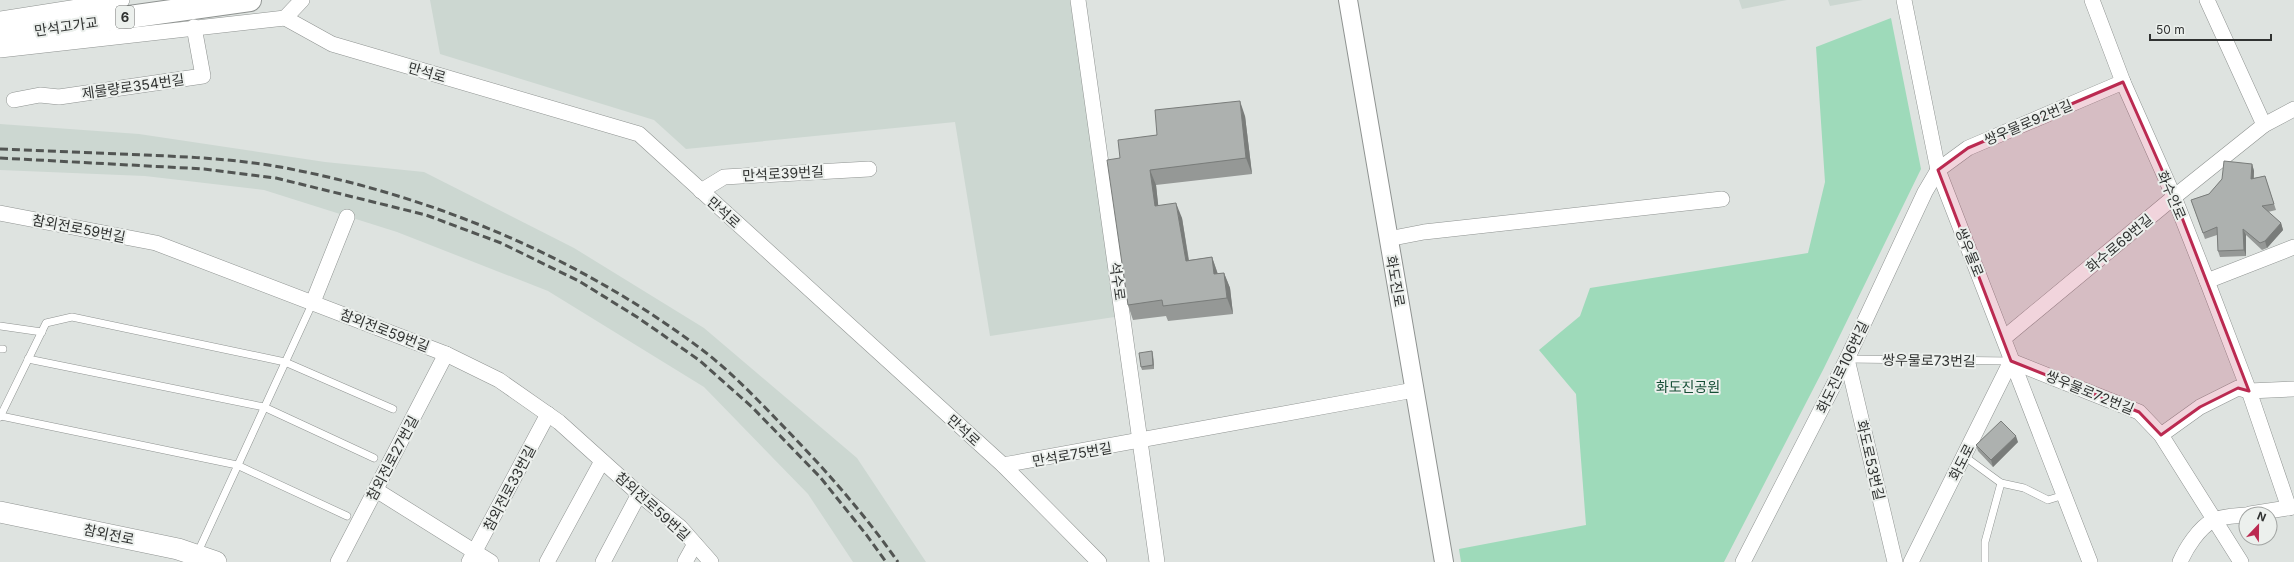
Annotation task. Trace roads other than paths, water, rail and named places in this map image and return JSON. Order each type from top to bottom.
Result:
[{"type":"main road","name":"만석고가교","points":[[0,35],[250,0]]},
{"type":"main road","name":"참외전로","points":[[0,512],[178,549],[216,562]]},
{"type":"street","points":[[0,19],[100,1],[122,0]]},
{"type":"street","points":[[0,50],[194,26],[286,18],[302,0]]},
{"type":"street","name":"석수로","points":[[1078,0],[1157,562]]},
{"type":"street","name":"화도진로","points":[[1348,0],[1444,562]]},
{"type":"street","name":"쌍우물로","points":[[1904,0],[1938,170],[2090,562]]},
{"type":"street","name":"화수안로","points":[[2092,0],[2123,82],[2174,197],[2292,507]]},
{"type":"street","points":[[2207,0],[2264,125]]},
{"type":"street","name":"만석로","points":[[286,18],[332,44],[639,134],[1002,466],[1100,562]]},
{"type":"street","name":"제물량로354번길","points":[[14,100],[40,95],[59,97],[203,76],[194,26]]},
{"type":"street","name":"쌍우물로92번길","points":[[1938,170],[1968,148],[2123,82]]},
{"type":"street","name":"화수로69번길","points":[[2004,338],[2174,197],[2264,125],[2294,109]]},
{"type":"street","name":"만석로39번길","points":[[701,191],[724,176],[869,169]]},
{"type":"street","name":"화도진로106번길","points":[[1743,562],[1847,358],[1925,192],[1938,170]]},
{"type":"street","points":[[1388,239],[1424,232],[1722,200]]},
{"type":"street","name":"참외전로59번길","points":[[0,213],[156,243],[446,354],[499,380],[548,414],[680,528],[711,562]]},
{"type":"street","points":[[313,302],[347,218]]},
{"type":"street","points":[[2207,281],[2294,247]]},
{"type":"street","name":"참외전로27번길","points":[[338,562],[446,354]]},
{"type":"street","name":"화도로53번길","points":[[1847,358],[1895,562]]},
{"type":"street","name":"쌍우물로72번길","points":[[2011,361],[2139,412],[2160,435],[2241,562]]},
{"type":"street","name":"화도로","points":[[1911,562],[2011,361]]},
{"type":"street","points":[[2160,435],[2200,406],[2238,388],[2249,391],[2294,389]]},
{"type":"street","name":"만석로75번길","points":[[1002,466],[1141,442],[1414,390]]},
{"type":"street","name":"참외전로33번길","points":[[472,557],[548,414]]},
{"type":"street","points":[[547,562],[602,461]]},
{"type":"street","points":[[376,490],[472,557],[491,562]]},
{"type":"street","points":[[603,562],[639,494]]},
{"type":"street","points":[[2278,509],[2292,507]]},
{"type":"street","points":[[2180,562],[2184,552],[2205,526],[2213,520],[2238,516]]},
{"type":"street","points":[[685,562],[695,544]]},
{"type":"lane","points":[[196,555],[313,302]]},
{"type":"lane","points":[[347,516],[238,465],[0,416],[46,323],[72,317],[285,362],[393,409]]},
{"type":"lane","points":[[0,326],[42,332]]},
{"type":"lane","name":"쌍우물로73번길","points":[[1847,358],[2011,361]]},
{"type":"lane","points":[[28,359],[264,407],[374,458]]},
{"type":"lane","points":[[1964,456],[2001,483],[2024,488],[2048,500],[2064,495]]},
{"type":"lane","points":[[1985,562],[1985,542],[2001,483]]},
{"type":"railway","points":[[0,149],[230,160],[280,167],[337,179],[393,194],[449,213],[503,235],[557,260],[608,287],[658,318],[715,360],[735,377],[827,473],[871,525],[898,562]]},
{"type":"railway","points":[[0,158],[204,169],[276,178],[426,215],[501,243],[579,281],[637,317],[699,360],[752,407],[820,477],[886,562]]},
{"type":"park label","name":"화도진공원","points":[[1688,386]]}]
